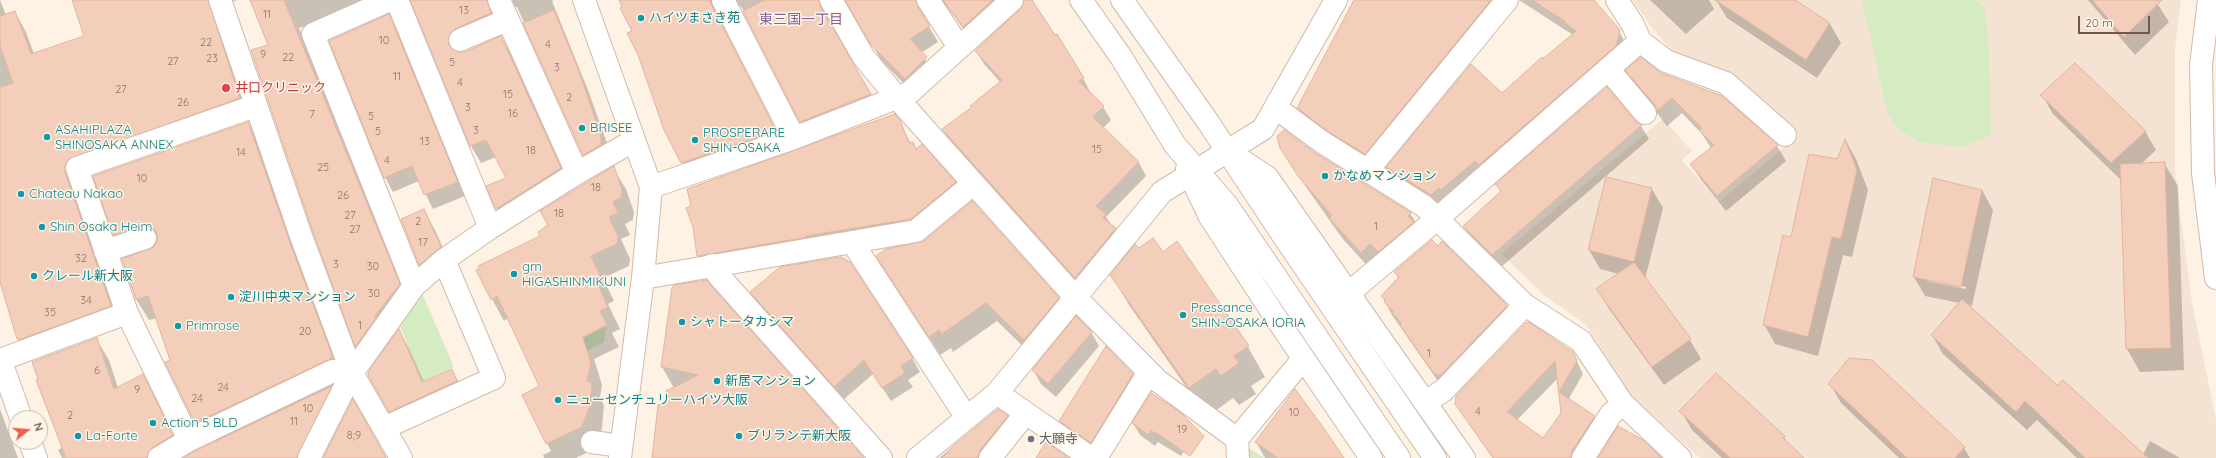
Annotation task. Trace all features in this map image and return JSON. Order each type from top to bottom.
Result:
[{"type":"street","points":[[220,0],[255,106],[301,236],[352,373],[401,458]]},
{"type":"street","points":[[390,0],[312,34],[414,286]]},
{"type":"street","points":[[397,0],[490,228]]},
{"type":"street","points":[[499,0],[577,173]]},
{"type":"street","points":[[584,0],[651,187],[643,278],[621,452],[592,442]]},
{"type":"street","points":[[723,0],[794,138]]},
{"type":"street","points":[[831,0],[863,56],[898,99],[1076,298],[1158,381],[1237,448],[1303,359]]},
{"type":"street","points":[[928,0],[959,47]]},
{"type":"street","points":[[651,187],[794,138],[898,99],[909,93],[1012,0]]},
{"type":"street","points":[[1081,0],[1121,57],[1194,173],[1227,205],[1399,458]]},
{"type":"street","points":[[1122,0],[1229,152],[1284,237],[1436,458]]},
{"type":"street","points":[[918,458],[997,393],[1162,192],[1260,132],[1276,108],[1336,0]]},
{"type":"street","points":[[1367,171],[1507,0]]},
{"type":"street","points":[[1617,0],[1633,26],[1640,41],[1666,60],[1726,83],[1785,135]]},
{"type":"street","points":[[2209,0],[2201,65],[2203,173],[2216,278]]},
{"type":"street","points":[[460,40],[507,20]]},
{"type":"street","points":[[1350,292],[1438,218],[1640,41]]},
{"type":"street","points":[[1608,69],[1645,113]]},
{"type":"street","points":[[189,440],[127,313],[77,168],[255,106]]},
{"type":"street","points":[[1276,108],[1322,142],[1424,206],[1438,218],[1525,305],[1581,342],[1623,404],[1678,457]]},
{"type":"street","points":[[309,458],[352,373],[414,286],[444,260],[490,228],[577,173],[633,140]]},
{"type":"street","points":[[1229,152],[1267,177],[1350,292],[1464,458]]},
{"type":"street","points":[[1194,173],[1210,216],[1303,359],[1371,458]]},
{"type":"street","points":[[643,278],[916,231],[973,184]]},
{"type":"street","points":[[105,251],[145,238]]},
{"type":"street","points":[[852,242],[967,418]]},
{"type":"street","points":[[384,428],[494,378],[444,260]]},
{"type":"street","points":[[712,265],[719,276],[881,458]]},
{"type":"street","points":[[1426,402],[1444,390],[1525,305]]},
{"type":"street","points":[[18,410],[0,360],[127,313]]},
{"type":"street","points":[[167,456],[189,440],[333,371],[352,373]]},
{"type":"street","points":[[1096,458],[1149,372]]},
{"type":"street","points":[[997,393],[1090,458]]},
{"type":"street","points":[[1583,458],[1611,414],[1623,404]]},
{"type":"street","points":[[990,458],[1026,413]]},
{"type":"shaded area","points":[[1632,0],[2181,0],[2175,48],[2175,172],[2192,303],[2216,419],[2216,458],[1700,458],[1634,399],[1586,325],[1544,295],[1501,254],[1663,119],[1692,151],[1682,160],[1719,202],[1791,141],[1708,66],[1672,51],[1656,33]]},
{"type":"green space","points":[[1862,0],[1976,0],[1985,8],[1989,53],[1991,135],[1963,147],[1919,142],[1899,130],[1887,111]]},
{"type":"green space","points":[[422,293],[454,367],[423,381],[399,324]]},
{"type":"green space","points":[[606,327],[604,342],[562,363],[556,351]]},
{"type":"green space","points":[[1247,447],[1264,458],[1247,458]]},
{"type":"building","points":[[72,0],[208,0],[240,98],[68,160],[65,165],[65,172],[111,306],[19,340],[17,339],[0,282],[0,87],[13,83],[0,46],[0,16],[15,11],[31,54],[84,36]]},
{"type":"building","points":[[250,0],[284,0],[400,284],[374,317],[378,315],[355,347],[313,232],[251,50],[268,45]]},
{"type":"building","points":[[410,0],[487,0],[491,13],[455,29],[448,38],[449,45],[458,52],[465,52],[501,36],[561,168],[498,208],[495,208],[486,186],[506,178],[486,140],[470,146]]},
{"type":"building","points":[[619,0],[709,0],[776,131],[681,163],[664,130],[638,55],[627,33],[632,31],[620,8],[622,7]]},
{"type":"building","points":[[764,0],[819,0],[820,6],[871,94],[800,122],[743,11]]},
{"type":"building","points":[[845,0],[916,0],[918,7],[930,26],[910,39],[927,57],[905,79],[871,45]]},
{"type":"building","points":[[943,0],[993,0],[963,27]]},
{"type":"building","points":[[1024,0],[1032,0],[1055,35],[1057,34],[1084,78],[1079,81],[1104,106],[1093,117],[1139,162],[1096,206],[1106,214],[1103,218],[1116,228],[1075,278],[942,129],[972,107],[970,106],[1002,80],[975,51],[1020,9]]},
{"type":"building","points":[[1354,0],[1491,0],[1365,154],[1329,132],[1297,108]]},
{"type":"building","points":[[1532,0],[1594,0],[1620,30],[1616,46],[1479,165],[1475,161],[1441,190],[1439,188],[1431,195],[1386,167],[1471,64],[1502,93],[1542,57],[1544,58],[1576,31],[1565,23],[1566,22]]},
{"type":"building","points":[[1715,0],[1795,0],[1830,23],[1806,60]]},
{"type":"building","points":[[2092,0],[2162,0],[2124,37]]},
{"type":"building","points":[[554,10],[579,71],[601,136],[601,145],[583,155],[523,23]]},
{"type":"building","points":[[389,14],[458,182],[424,195],[412,166],[384,178],[329,41]]},
{"type":"building","points":[[1641,57],[1661,73],[1722,96],[1778,145],[1717,196],[1690,164],[1714,145],[1699,130],[1702,128],[1672,98],[1657,111],[1655,105],[1625,70]]},
{"type":"building","points":[[2075,63],[2146,131],[2111,163],[2040,95]]},
{"type":"building","points":[[1607,87],[1635,121],[1642,125],[1492,255],[1463,226],[1501,191],[1495,184]]},
{"type":"building","points":[[895,114],[900,120],[909,143],[913,142],[916,149],[922,144],[956,182],[911,219],[697,256],[693,227],[686,208],[691,206],[687,189]]},
{"type":"building","points":[[248,122],[289,240],[332,355],[330,359],[195,423],[165,362],[170,360],[148,296],[136,299],[122,259],[154,247],[157,241],[157,234],[153,228],[147,226],[113,235],[93,176]]},
{"type":"building","points":[[1284,130],[1315,153],[1411,213],[1408,216],[1414,222],[1378,252],[1370,244],[1361,253],[1329,218],[1332,216],[1298,176],[1280,148],[1277,136]]},
{"type":"building","points":[[1845,139],[1857,170],[1841,239],[1832,237],[1808,337],[1763,325],[1783,235],[1791,237],[1809,154],[1837,159]]},
{"type":"building","points":[[2165,162],[2171,348],[2126,349],[2120,164]]},
{"type":"building","points":[[614,166],[622,190],[621,198],[613,202],[618,213],[609,217],[618,236],[617,244],[591,256],[602,279],[597,282],[608,307],[600,311],[607,325],[583,337],[591,363],[587,381],[592,383],[590,406],[582,427],[546,444],[522,395],[539,386],[497,296],[491,300],[476,270],[479,269],[478,266],[540,236],[538,232],[548,225],[540,211]]},
{"type":"building","points":[[1606,177],[1652,188],[1634,262],[1588,250]]},
{"type":"building","points":[[1933,178],[1982,190],[1961,287],[1913,277]]},
{"type":"building","points":[[972,201],[1059,298],[1024,340],[986,303],[942,334],[939,330],[929,337],[876,256],[886,249],[924,241]]},
{"type":"building","points":[[424,209],[441,247],[419,265],[401,219]]},
{"type":"building","name":"Pressance SHIN-OSAKA IORIA","points":[[1153,238],[1163,252],[1177,241],[1249,346],[1234,356],[1239,363],[1221,376],[1216,369],[1189,388],[1110,275],[1135,244],[1139,248]]},
{"type":"building","points":[[1432,240],[1438,246],[1442,241],[1506,304],[1506,307],[1441,375],[1434,374],[1400,325],[1401,323],[1392,313],[1393,311],[1384,302],[1385,300],[1381,296],[1399,277],[1394,272]]},
{"type":"building","points":[[841,257],[850,262],[913,358],[901,366],[905,373],[882,388],[864,360],[834,387],[750,292],[780,267]]},
{"type":"building","points":[[1634,262],[1691,339],[1652,367],[1596,289]]},
{"type":"building","points":[[707,280],[864,458],[652,458],[658,405],[670,400],[666,391],[698,375],[661,367],[672,288],[674,285]]},
{"type":"building","points":[[1962,299],[2057,385],[2063,380],[2148,458],[2085,458],[2025,401],[2016,412],[1931,335]]},
{"type":"building","points":[[1076,316],[1092,332],[1048,384],[1032,370]]},
{"type":"building","points":[[1529,322],[1573,352],[1577,361],[1559,392],[1595,416],[1572,451],[1571,458],[1493,458],[1455,404],[1456,396],[1526,323]],"holes":[[[1555,361],[1561,413],[1543,438],[1507,412]]]},
{"type":"building","points":[[399,329],[422,382],[452,369],[457,381],[389,412],[369,377],[368,372]]},
{"type":"building","points":[[97,338],[114,389],[143,374],[173,435],[152,448],[147,458],[66,458],[36,380],[38,379],[32,362]]},
{"type":"building","points":[[1106,346],[1133,374],[1091,443],[1059,421]]},
{"type":"building","points":[[1849,358],[1872,360],[1965,447],[1955,458],[1907,458],[1828,384]]},
{"type":"building","points":[[1716,373],[1785,436],[1783,438],[1804,458],[1730,458],[1679,411]]},
{"type":"building","points":[[332,386],[297,458],[183,458],[195,451]]},
{"type":"building","points":[[1295,389],[1344,458],[1278,458],[1255,442]]},
{"type":"building","points":[[1151,393],[1180,412],[1204,436],[1190,456],[1158,434],[1151,431],[1148,435],[1132,423]]},
{"type":"building","points":[[353,399],[377,442],[386,458],[323,458]]},
{"type":"building","points":[[998,409],[1008,416],[980,450],[978,458],[942,458],[952,447]]},
{"type":"building","points":[[1618,426],[1643,440],[1662,458],[1598,458]]},
{"type":"building","points":[[1046,442],[1069,458],[1036,458]]},
{"type":"place","name":"ハイツまさき苑","points":[[641,18]]},
{"type":"place","name":"井口クリニック","points":[[226,88]]},
{"type":"place","name":"BRISEE","points":[[582,128]]},
{"type":"place","name":"ASAHIPLAZA SHINOSAKA ANNEX","points":[[47,137]]},
{"type":"place","name":"PROSPERARE SHIN-OSAKA","points":[[695,140]]},
{"type":"place","name":"かなめマンション","points":[[1325,176]]},
{"type":"place","name":"Chateau Nakao","points":[[21,194]]},
{"type":"place","name":"Shin Osaka Heim","points":[[42,227]]},
{"type":"place","name":"gm HIGASHINMIKUNI","points":[[514,274]]},
{"type":"place","name":"クレール新大阪","points":[[34,276]]},
{"type":"place","name":"淀川中央マンション","points":[[231,297]]},
{"type":"place","name":"Pressance SHIN-OSAKA IORIA","points":[[1183,315]]},
{"type":"place","name":"シャトータカシマ","points":[[682,322]]},
{"type":"place","name":"Primrose","points":[[178,326]]},
{"type":"place","name":"新居マンション","points":[[717,381]]},
{"type":"place","name":"ニューセンチュリーハイツ大阪","points":[[558,400]]},
{"type":"place","name":"Action 5 BLD","points":[[153,423]]},
{"type":"place","name":"La-Forte","points":[[78,436]]},
{"type":"place","name":"ブリランテ新大阪","points":[[739,436]]},
{"type":"place","name":"大願寺","points":[[1031,439]]},
{"type":"district","name":"東三国一丁目","points":[[801,20]]}]
